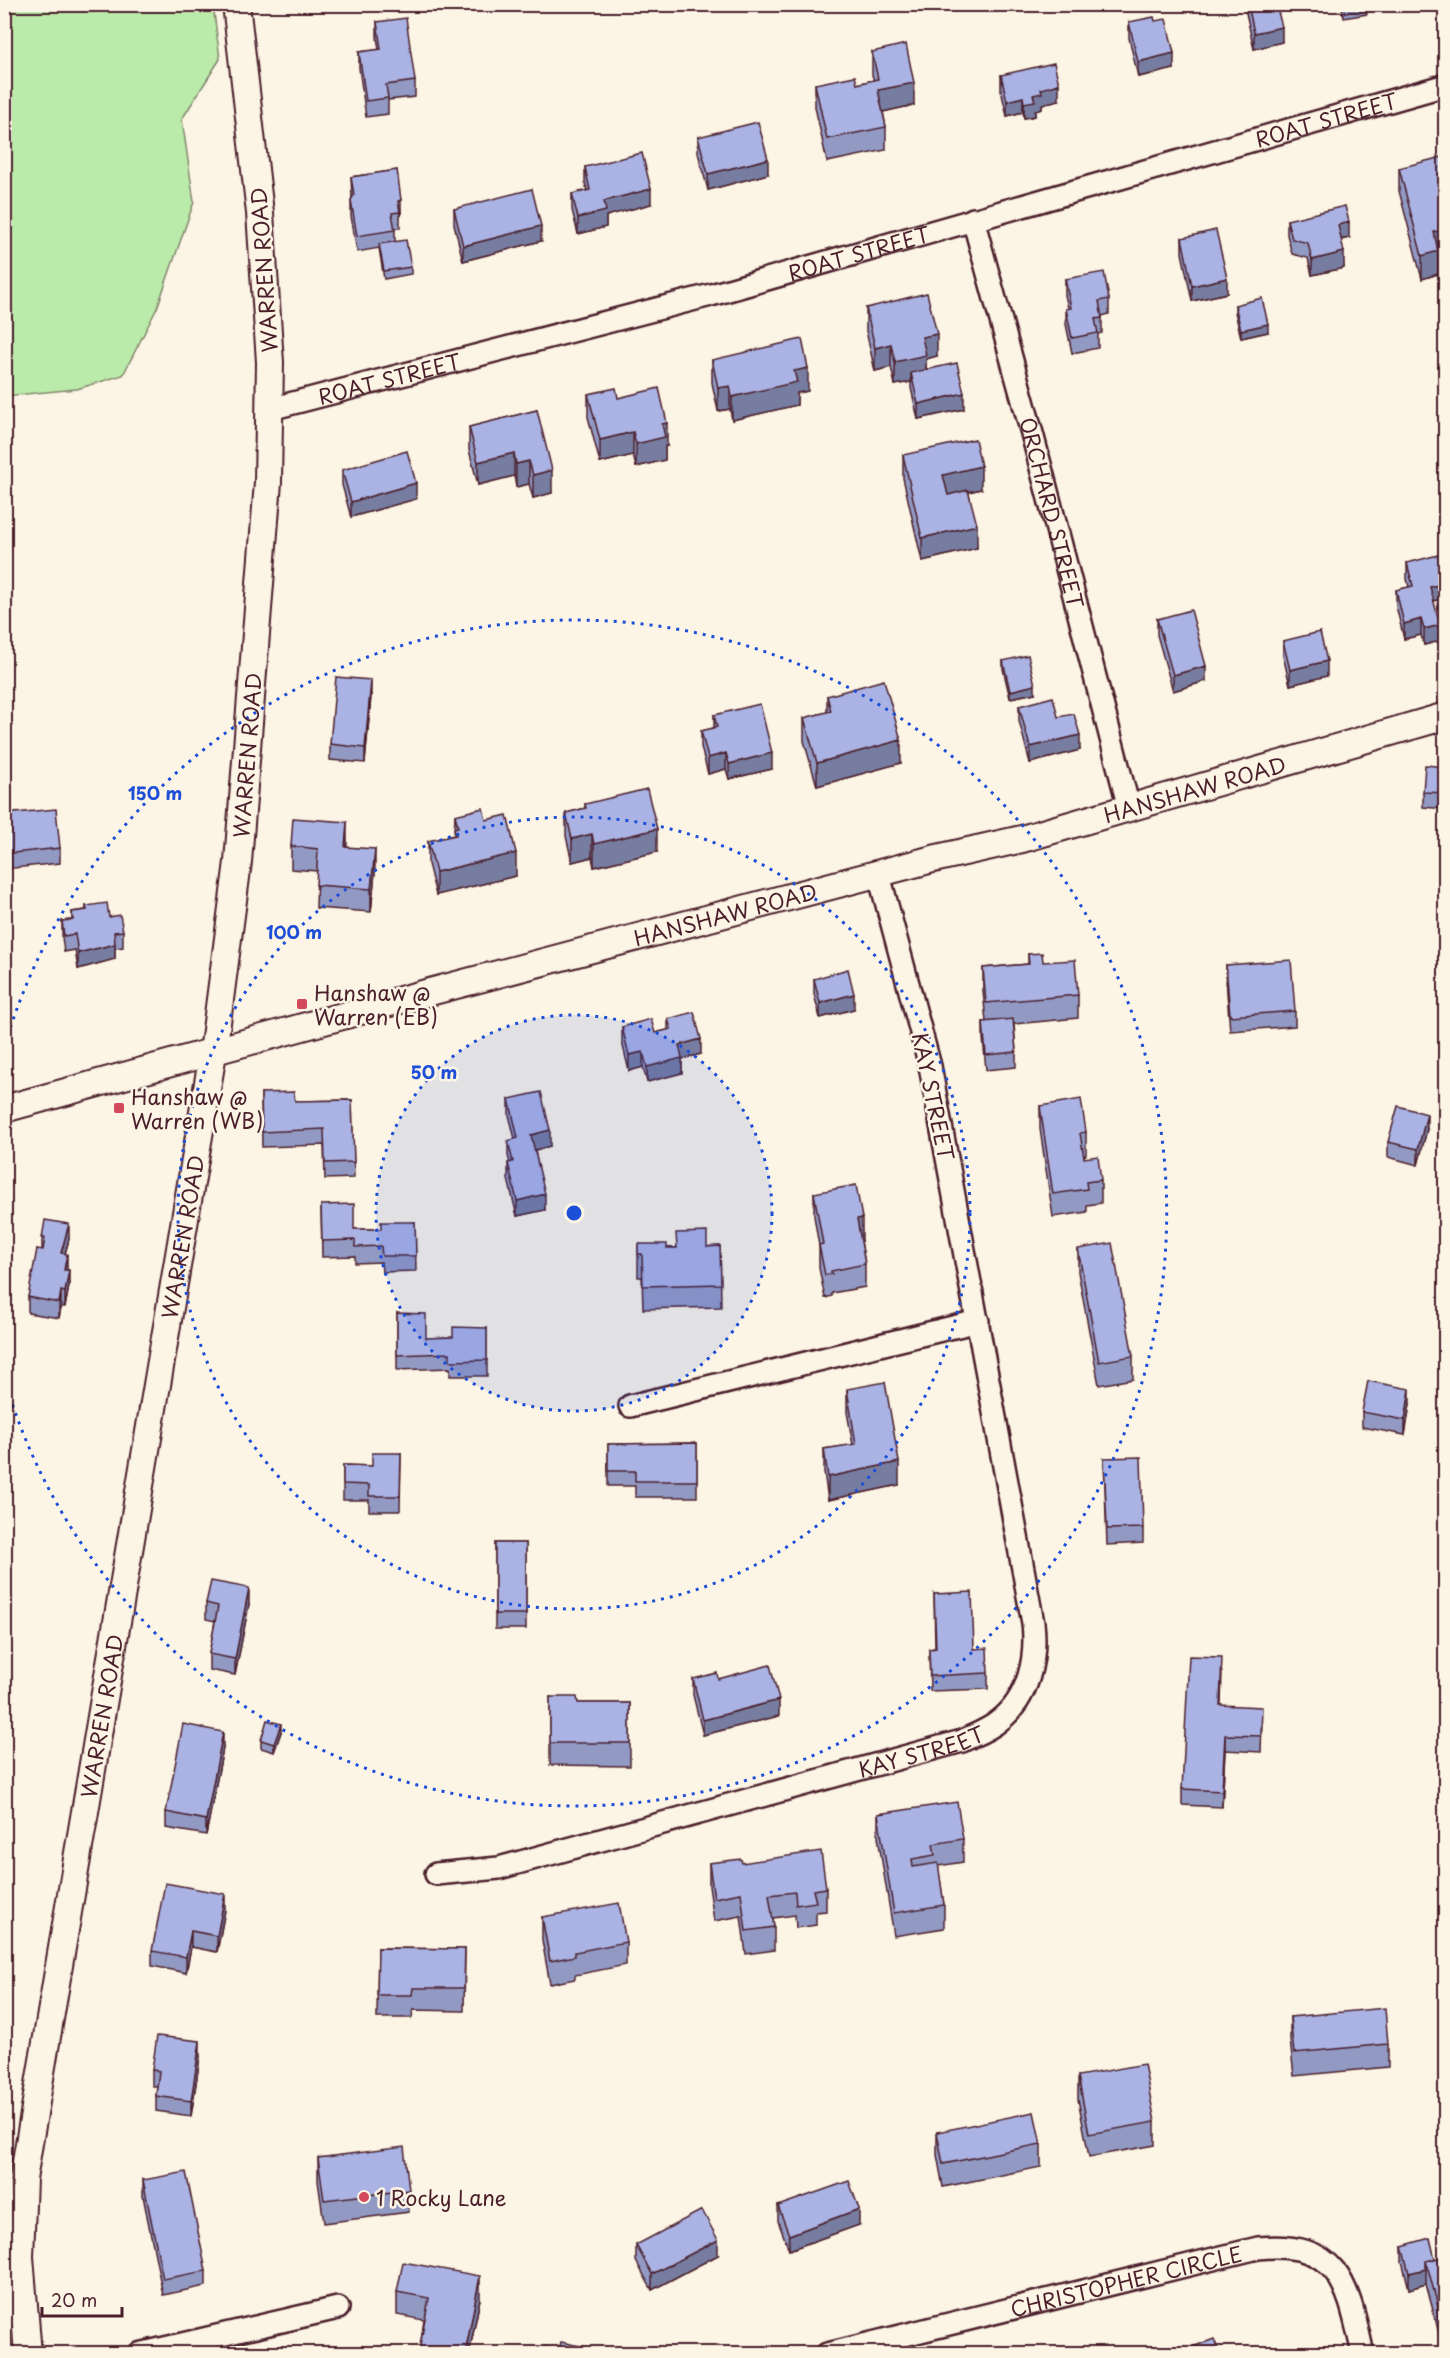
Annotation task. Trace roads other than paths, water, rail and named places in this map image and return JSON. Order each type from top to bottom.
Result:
[{"type":"street","name":"WARREN ROAD","points":[[28,2354],[14,2315],[20,2257],[22,2179],[143,1478],[213,1053],[234,903],[248,747],[254,639],[268,482],[270,362],[261,213],[236,4]]},
{"type":"street","name":"ROAT STREET","points":[[270,409],[699,298],[1446,85]]},
{"type":"street","name":"ORCHARD STREET","points":[[973,219],[1033,436],[1129,808]]},
{"type":"street","name":"HANSHAW ROAD","points":[[4,1109],[426,993],[1022,839],[1446,716]]},
{"type":"street","name":"KAY STREET","points":[[436,1874],[510,1866],[962,1741],[1000,1721],[1014,1705],[1025,1686],[1035,1645],[978,1321],[930,1066],[879,875]]},
{"type":"street","points":[[630,1406],[978,1321]]},
{"type":"street","name":"CHRISTOPHER CIRCLE","points":[[827,2354],[1258,2248],[1285,2245],[1317,2256],[1342,2280],[1350,2294],[1363,2354]]},
{"type":"street","points":[[139,2354],[338,2308]]},
{"type":"place","name":"Hanshaw @ Warren (EB)","points":[[302,1004]]},
{"type":"place","name":"Hanshaw @ Warren (WB)","points":[[119,1108]]},
{"type":"place","name":"1 Rocky Lane","points":[[364,2197]]}]
